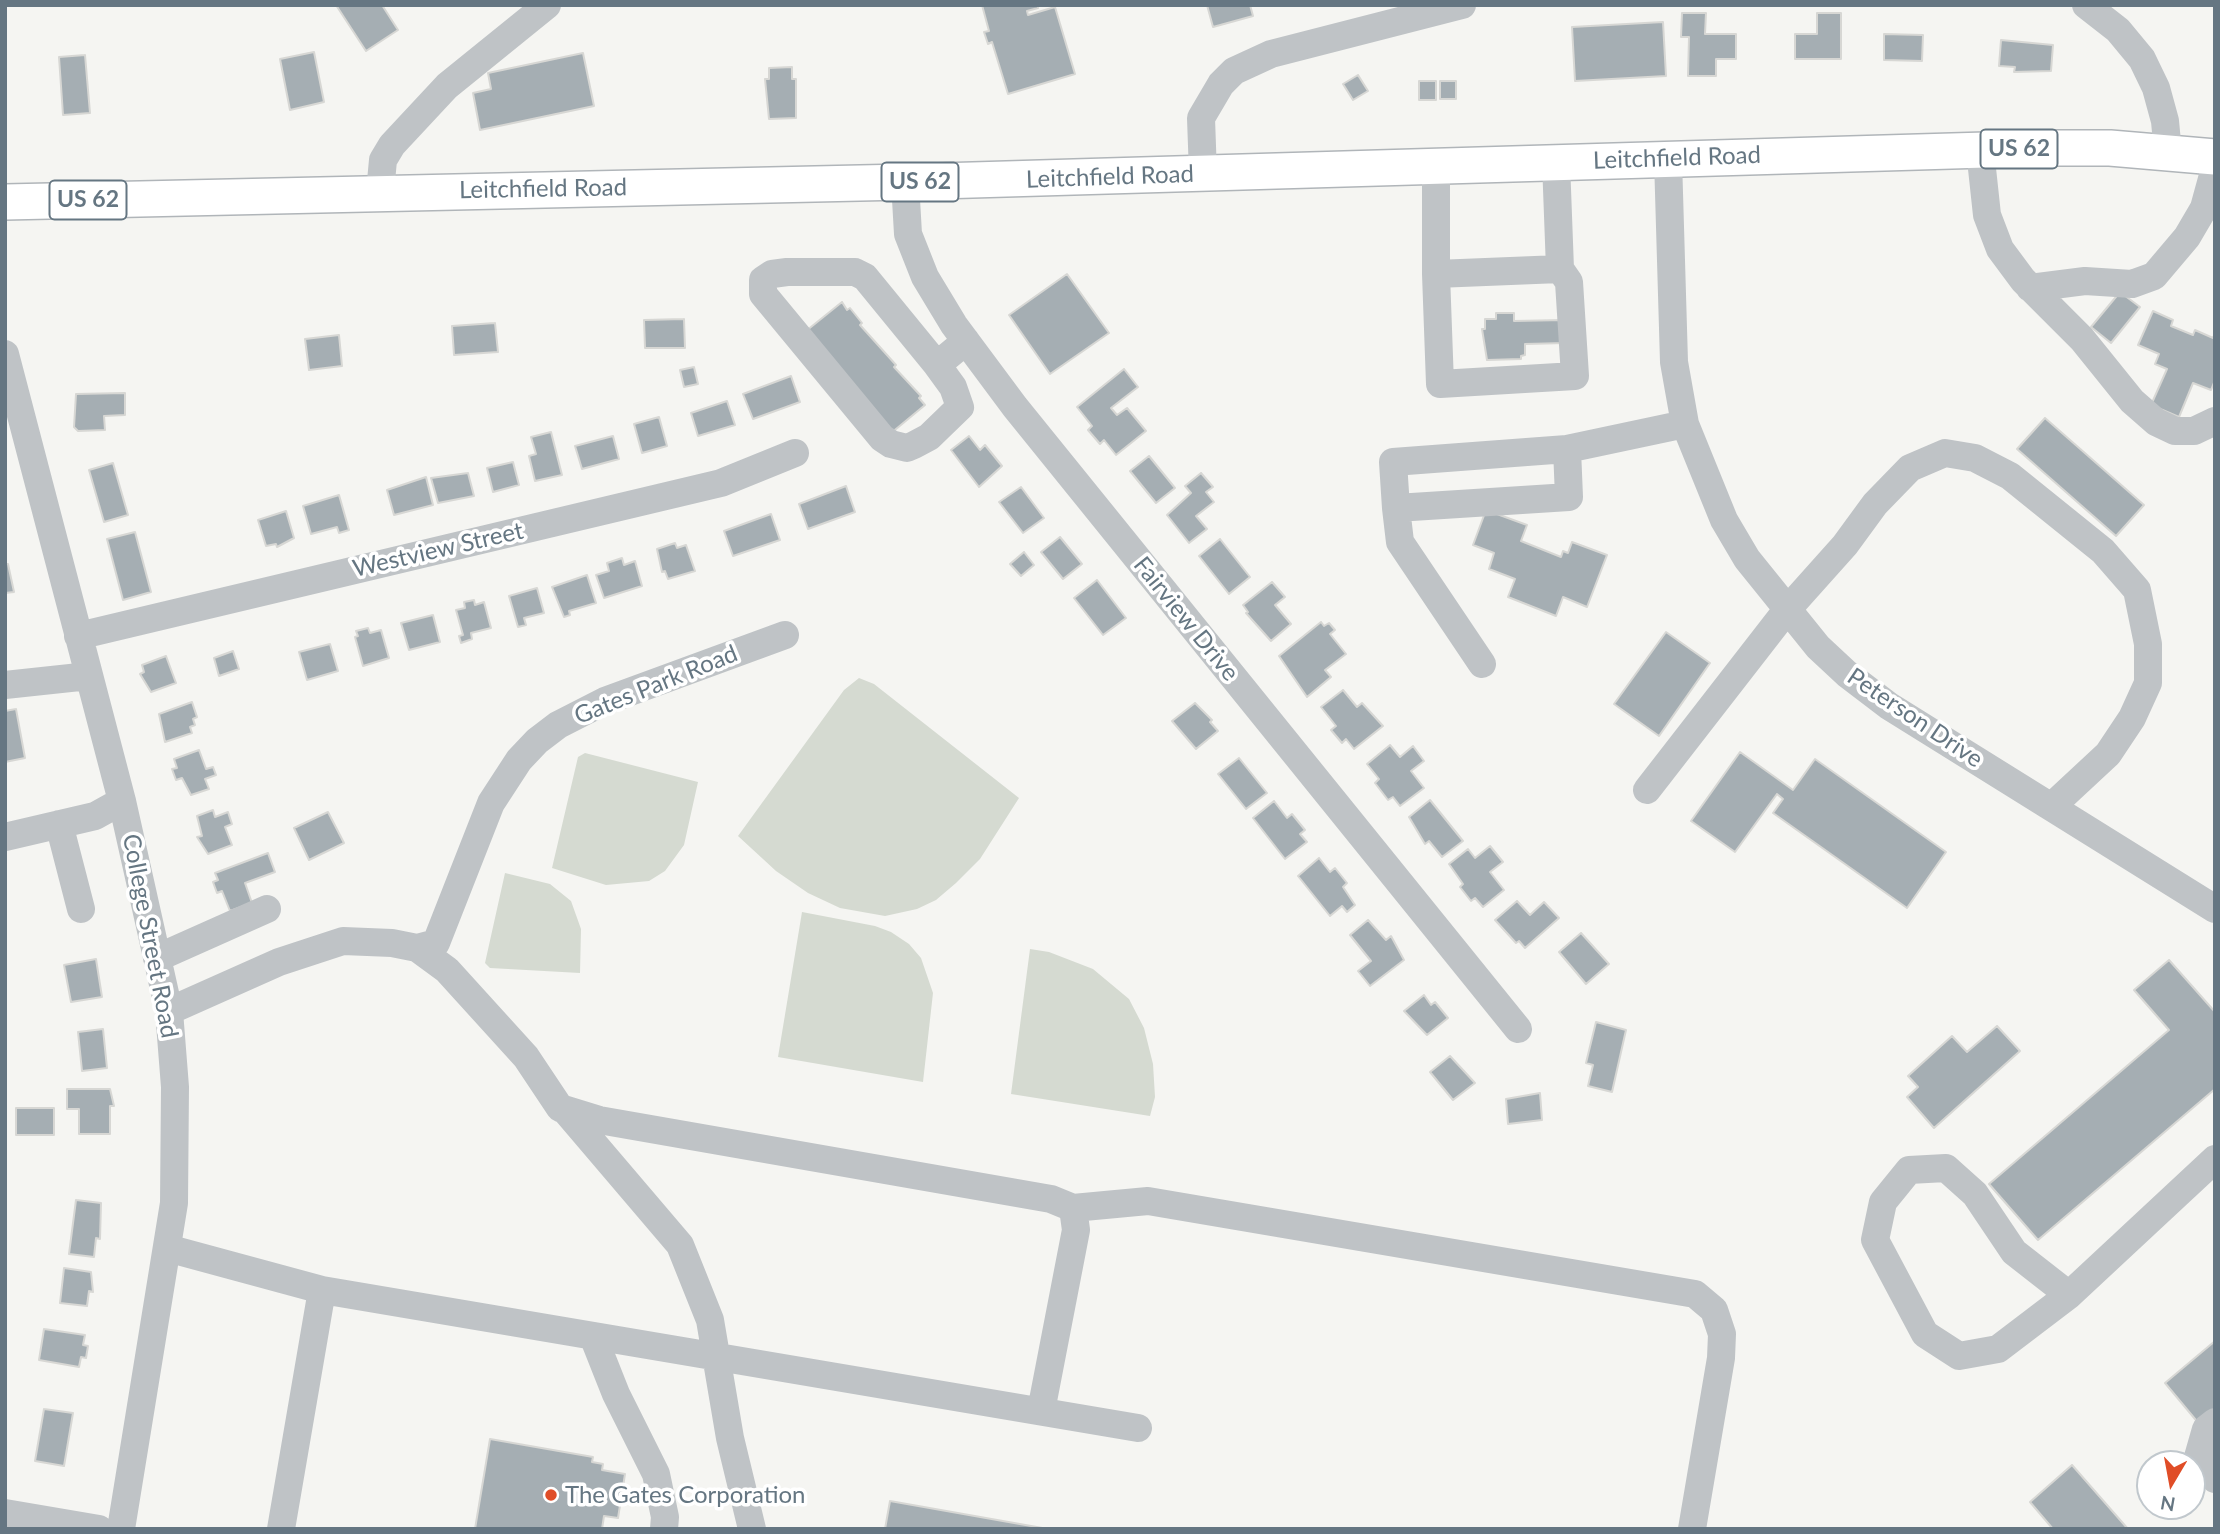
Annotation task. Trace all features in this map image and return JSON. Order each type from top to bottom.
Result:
[{"type":"main road","name":"Leitchfield Road","points":[[5,202],[905,182],[1980,150],[2110,148],[2215,157]]},
{"type":"street","points":[[380,192],[383,160],[392,145],[447,86],[547,5]]},
{"type":"street","points":[[1203,174],[1201,118],[1211,97],[1234,71],[1271,54],[1462,5]]},
{"type":"street","points":[[2086,5],[2118,30],[2142,59],[2156,88],[2165,121],[2168,153]]},
{"type":"street","points":[[1980,150],[1987,215],[2000,249],[2030,288],[2082,339],[2132,401],[2156,422],[2175,430],[2194,431],[2213,424]]},
{"type":"street","name":"Peterson Drive","points":[[1668,159],[1674,362],[1685,424],[1724,520],[1747,559],[1786,611],[1847,674],[1889,706],[2215,909]]},
{"type":"street","points":[[1436,167],[1440,384],[1575,376],[1569,282],[1560,269],[1556,162]]},
{"type":"street","points":[[2030,288],[2085,281],[2132,284],[2154,276],[2187,237],[2204,208],[2215,167]]},
{"type":"street","name":"Fairview Drive","points":[[905,182],[908,234],[916,255],[925,277],[966,341],[1015,407],[1518,1030]]},
{"type":"street","points":[[1436,274],[1560,269]]},
{"type":"street","points":[[787,272],[855,272],[866,277],[937,365],[953,387],[960,407],[929,436],[914,445],[907,448],[891,444],[882,438],[763,294],[763,280],[772,274],[787,272]]},
{"type":"street","points":[[937,365],[966,341]]},
{"type":"street","name":"College Street Road","points":[[5,354],[13,422],[89,676],[122,801],[169,1011],[175,1087],[174,1203],[121,1529]]},
{"type":"street","points":[[1482,664],[1399,542],[1393,462],[1567,449],[1685,424]]},
{"type":"street","points":[[1396,508],[1569,497],[1567,449]]},
{"type":"street","name":"Westview Street","points":[[78,636],[721,483],[795,453]]},
{"type":"street","points":[[1647,790],[1786,611],[1845,545],[1875,504],[1910,468],[1945,453],[1975,458],[2010,476],[2103,551],[2137,590],[2148,644],[2148,683],[2132,718],[2108,754],[2051,807]]},
{"type":"street","name":"Gates Park Road","points":[[417,948],[436,943],[491,803],[519,760],[537,741],[569,719],[605,701],[785,635]]},
{"type":"street","points":[[5,685],[89,676]]},
{"type":"street","points":[[5,837],[95,816],[122,801]]},
{"type":"street","points":[[59,824],[81,909]]},
{"type":"street","points":[[157,958],[267,909]]},
{"type":"street","points":[[169,1011],[279,962],[343,941],[392,943],[417,948],[447,970],[526,1057],[560,1108],[599,1120],[1051,1199],[1073,1208],[1148,1201],[1695,1294],[1714,1310],[1721,1334],[1721,1358],[1692,1529]]},
{"type":"street","points":[[565,1110],[680,1245],[710,1320],[730,1438],[752,1529]]},
{"type":"street","points":[[2069,1295],[2014,1252],[1975,1194],[1946,1168],[1909,1170],[1883,1202],[1875,1240],[1924,1335],[1959,1356],[1998,1349],[2069,1295],[2215,1159]]},
{"type":"street","points":[[1041,1412],[1076,1230],[1073,1208]]},
{"type":"street","points":[[167,1248],[322,1290],[717,1355],[1138,1429]]},
{"type":"street","points":[[281,1529],[322,1290]]},
{"type":"street","points":[[593,1336],[616,1394],[656,1474],[666,1517],[664,1529]]},
{"type":"street","points":[[2215,1422],[2206,1429],[2198,1457],[2215,1479]]},
{"type":"street","points":[[5,1513],[99,1529]]},
{"type":"shaded area","points":[[859,678],[874,684],[1019,798],[980,859],[956,883],[936,900],[917,909],[885,916],[840,908],[808,893],[776,871],[738,836],[844,690]]},
{"type":"shaded area","points":[[585,753],[698,782],[684,845],[665,871],[649,881],[606,885],[552,868],[578,757]]},
{"type":"shaded area","points":[[505,873],[550,884],[571,901],[581,929],[580,973],[490,968],[485,963]]},
{"type":"shaded area","points":[[802,912],[875,926],[891,932],[909,944],[921,958],[933,993],[923,1082],[778,1057]]},
{"type":"shaded area","points":[[1030,949],[1049,952],[1093,969],[1129,999],[1144,1028],[1153,1064],[1155,1097],[1150,1116],[1011,1094]]},
{"type":"building","points":[[336,5],[382,5],[398,30],[366,51]]},
{"type":"building","points":[[982,5],[1037,5],[1038,8],[1027,11],[1028,15],[1055,7],[1075,74],[1008,94],[992,42],[988,44],[984,32],[989,31]]},
{"type":"building","points":[[1207,5],[1250,5],[1253,16],[1213,27]]},
{"type":"building","points":[[1682,13],[1706,13],[1705,34],[1736,34],[1736,59],[1716,59],[1716,76],[1688,76],[1689,37],[1681,37]]},
{"type":"building","points":[[1817,13],[1841,13],[1841,59],[1795,59],[1795,34],[1817,34]]},
{"type":"building","points":[[1663,22],[1666,76],[1575,81],[1572,27]]},
{"type":"building","points":[[1884,34],[1923,35],[1922,61],[1884,60]]},
{"type":"building","points":[[2001,40],[2053,45],[2051,71],[2014,72],[2015,67],[1999,66]]},
{"type":"building","points":[[314,52],[324,102],[290,110],[280,59]]},
{"type":"building","points":[[583,53],[594,106],[480,130],[473,93],[491,89],[488,73]]},
{"type":"building","points":[[85,55],[90,113],[63,115],[59,57]]},
{"type":"building","points":[[792,67],[792,79],[796,79],[796,118],[769,119],[765,79],[769,79],[769,68]]},
{"type":"building","points":[[1358,75],[1368,91],[1353,100],[1343,84]]},
{"type":"building","points":[[1419,81],[1436,81],[1436,100],[1419,100]]},
{"type":"building","points":[[1440,81],[1456,81],[1456,99],[1440,99]]},
{"type":"building","points":[[1067,274],[1109,333],[1050,374],[1009,315]]},
{"type":"building","points":[[2120,292],[2140,307],[2111,343],[2091,327]]},
{"type":"building","points":[[842,302],[847,310],[850,308],[862,323],[860,325],[921,396],[919,398],[925,405],[890,434],[806,331]]},
{"type":"building","points":[[2153,311],[2173,320],[2171,326],[2193,335],[2195,330],[2213,338],[2215,333],[2215,380],[2211,390],[2193,383],[2179,417],[2151,405],[2167,369],[2155,364],[2159,354],[2138,345]]},
{"type":"building","points":[[1496,313],[1514,313],[1514,321],[1564,320],[1565,343],[1525,344],[1525,355],[1521,356],[1521,359],[1487,360],[1482,329],[1485,329],[1485,319],[1496,319]]},
{"type":"building","points":[[684,319],[685,348],[645,348],[644,320]]},
{"type":"building","points":[[495,323],[498,352],[454,355],[452,326]]},
{"type":"building","points":[[339,335],[342,366],[309,370],[305,339]]},
{"type":"building","points":[[694,367],[698,384],[684,387],[680,370]]},
{"type":"building","points":[[1124,369],[1138,387],[1111,408],[1117,415],[1127,408],[1146,431],[1116,455],[1104,440],[1100,444],[1088,430],[1092,426],[1077,407]]},
{"type":"building","points":[[791,376],[800,402],[753,419],[743,394]]},
{"type":"building","points":[[125,393],[125,415],[104,416],[105,430],[78,431],[74,427],[76,394]]},
{"type":"building","points":[[727,401],[735,425],[698,436],[691,413]]},
{"type":"building","points":[[659,417],[667,446],[642,453],[634,424]]},
{"type":"building","points":[[2045,418],[2144,505],[2116,536],[2017,449]]},
{"type":"building","points":[[551,432],[562,475],[535,481],[529,456],[536,454],[531,437]]},
{"type":"building","points":[[613,436],[619,459],[582,469],[575,446]]},
{"type":"building","points":[[969,436],[980,450],[985,445],[1002,466],[979,487],[951,450]]},
{"type":"building","points":[[1149,456],[1175,488],[1156,503],[1130,471]]},
{"type":"building","points":[[513,462],[519,485],[493,492],[487,468]]},
{"type":"building","points":[[113,463],[128,515],[104,522],[89,470]]},
{"type":"building","points":[[468,473],[474,496],[438,503],[431,478]]},
{"type":"building","points":[[1201,473],[1213,487],[1206,492],[1214,502],[1196,516],[1207,529],[1189,543],[1167,515],[1191,493],[1185,486]]},
{"type":"building","points":[[426,477],[433,505],[394,515],[387,490]]},
{"type":"building","points":[[846,486],[855,512],[808,529],[799,504]]},
{"type":"building","points":[[1021,487],[1044,518],[1023,533],[999,502]]},
{"type":"building","points":[[339,495],[349,530],[339,533],[337,527],[311,534],[303,506]]},
{"type":"building","points":[[1486,510],[1527,525],[1521,541],[1561,557],[1563,551],[1568,553],[1572,542],[1607,555],[1587,607],[1563,597],[1556,616],[1508,597],[1515,579],[1489,569],[1494,553],[1473,545]]},
{"type":"building","points":[[286,511],[294,538],[277,547],[276,544],[266,546],[258,520]]},
{"type":"building","points":[[771,514],[780,540],[733,556],[724,531]]},
{"type":"building","points":[[135,532],[151,592],[123,600],[107,539]]},
{"type":"building","points":[[1060,537],[1082,564],[1063,579],[1041,552]]},
{"type":"building","points":[[1220,539],[1250,577],[1229,594],[1199,556]]},
{"type":"building","points":[[675,543],[677,548],[686,545],[695,571],[668,579],[665,571],[662,572],[657,549]]},
{"type":"building","points":[[1024,552],[1034,565],[1021,576],[1010,564]]},
{"type":"building","points":[[622,558],[624,565],[635,561],[642,586],[604,598],[596,575],[609,571],[607,563]]},
{"type":"building","points":[[5,564],[8,564],[14,592],[5,593]]},
{"type":"building","points":[[587,575],[596,603],[569,611],[570,615],[564,617],[552,587]]},
{"type":"building","points":[[1097,580],[1126,618],[1103,635],[1074,598]]},
{"type":"building","points":[[1272,582],[1285,597],[1275,605],[1291,624],[1271,641],[1246,613],[1248,612],[1243,605]]},
{"type":"building","points":[[537,588],[544,613],[524,618],[526,625],[518,627],[509,596]]},
{"type":"building","points":[[474,600],[475,605],[484,602],[491,628],[471,633],[472,639],[461,643],[459,636],[463,635],[456,610],[465,608],[464,602]]},
{"type":"building","points":[[433,615],[440,642],[409,650],[401,623]]},
{"type":"building","points":[[1321,622],[1324,626],[1329,623],[1335,630],[1330,634],[1346,654],[1325,670],[1331,677],[1307,697],[1279,656]]},
{"type":"building","points":[[368,628],[370,633],[381,630],[389,658],[363,666],[355,637],[358,636],[356,631]]},
{"type":"building","points":[[1666,632],[1710,663],[1659,736],[1614,704]]},
{"type":"building","points":[[330,644],[338,671],[307,680],[299,652]]},
{"type":"building","points":[[233,651],[239,669],[219,676],[214,658]]},
{"type":"building","points":[[166,656],[176,683],[151,692],[140,674],[144,672],[142,665]]},
{"type":"building","points":[[1343,690],[1357,707],[1362,703],[1383,726],[1354,749],[1346,739],[1342,743],[1331,730],[1336,726],[1321,707]]},
{"type":"building","points":[[192,702],[197,717],[193,719],[195,725],[190,727],[192,733],[165,742],[159,714]]},
{"type":"building","points":[[1195,703],[1212,720],[1210,722],[1218,731],[1196,749],[1172,721]]},
{"type":"building","points":[[16,709],[25,758],[5,762],[5,711]]},
{"type":"building","points":[[1390,745],[1400,757],[1413,746],[1424,761],[1411,771],[1424,788],[1400,806],[1393,797],[1388,800],[1375,783],[1379,779],[1367,764]]},
{"type":"building","points":[[199,750],[206,769],[213,767],[216,775],[205,779],[209,789],[191,795],[182,778],[176,780],[172,769],[177,768],[174,759]]},
{"type":"building","points":[[1740,752],[1793,790],[1815,759],[1946,852],[1907,908],[1773,813],[1783,799],[1777,794],[1735,852],[1691,821]]},
{"type":"building","points":[[1239,758],[1267,793],[1246,809],[1218,774]]},
{"type":"building","points":[[1430,800],[1463,841],[1442,857],[1429,841],[1425,844],[1409,817]]},
{"type":"building","points":[[1274,801],[1287,818],[1292,814],[1305,830],[1300,834],[1307,842],[1285,859],[1253,818]]},
{"type":"building","points":[[213,810],[215,817],[228,812],[232,824],[225,827],[232,845],[208,854],[197,837],[202,836],[197,816]]},
{"type":"building","points":[[328,812],[344,843],[309,860],[294,828]]},
{"type":"building","points":[[1490,846],[1503,862],[1490,872],[1504,890],[1483,907],[1475,898],[1471,901],[1460,887],[1463,884],[1449,864],[1468,849],[1475,858]]},
{"type":"building","points":[[268,853],[275,872],[245,883],[252,903],[230,911],[222,891],[217,893],[213,882],[218,880],[215,873]]},
{"type":"building","points":[[1319,858],[1330,872],[1335,868],[1347,883],[1343,887],[1355,905],[1347,912],[1342,906],[1330,916],[1298,876]]},
{"type":"building","points":[[1517,901],[1530,915],[1544,902],[1559,918],[1525,948],[1519,941],[1516,943],[1495,920]]},
{"type":"building","points":[[1368,920],[1386,940],[1391,936],[1404,960],[1370,986],[1358,971],[1371,961],[1350,935]]},
{"type":"building","points":[[1581,933],[1609,964],[1586,984],[1559,952]]},
{"type":"building","points":[[96,959],[102,997],[71,1002],[64,965]]},
{"type":"building","points":[[2169,960],[2215,1012],[2215,1089],[2038,1240],[1989,1184],[2169,1030],[2134,990]]},
{"type":"building","points":[[1424,995],[1431,1005],[1435,1002],[1448,1018],[1427,1035],[1404,1011]]},
{"type":"building","points":[[1596,1022],[1626,1030],[1612,1092],[1588,1086],[1593,1065],[1586,1063]]},
{"type":"building","points":[[1997,1026],[2020,1051],[1934,1128],[1907,1097],[1918,1087],[1908,1076],[1952,1036],[1967,1052]]},
{"type":"building","points":[[103,1029],[107,1068],[82,1071],[78,1032]]},
{"type":"building","points":[[1450,1056],[1475,1083],[1453,1100],[1430,1072]]},
{"type":"building","points":[[67,1089],[110,1089],[114,1106],[110,1106],[110,1134],[79,1134],[79,1109],[67,1109]]},
{"type":"building","points":[[1540,1093],[1542,1120],[1508,1124],[1506,1099]]},
{"type":"building","points":[[16,1108],[54,1108],[54,1135],[16,1135]]},
{"type":"building","points":[[76,1200],[101,1203],[100,1239],[96,1238],[94,1257],[69,1254]]},
{"type":"building","points":[[64,1268],[91,1272],[93,1292],[89,1291],[87,1306],[60,1303]]},
{"type":"building","points":[[44,1329],[85,1335],[83,1345],[88,1346],[86,1358],[81,1357],[79,1367],[39,1360]]},
{"type":"building","points":[[2215,1341],[2215,1413],[2200,1425],[2165,1383]]},
{"type":"building","points":[[44,1409],[73,1413],[64,1466],[35,1461]]},
{"type":"building","name":"The Gates Corporation","points":[[490,1439],[593,1457],[592,1462],[603,1464],[602,1470],[625,1474],[618,1518],[604,1516],[602,1529],[475,1529]]},
{"type":"building","points":[[2072,1465],[2128,1529],[2053,1529],[2030,1502]]},
{"type":"building","points":[[890,1501],[1048,1529],[885,1529]]},
{"type":"place","name":"The Gates Corporation","points":[[551,1495]]}]
